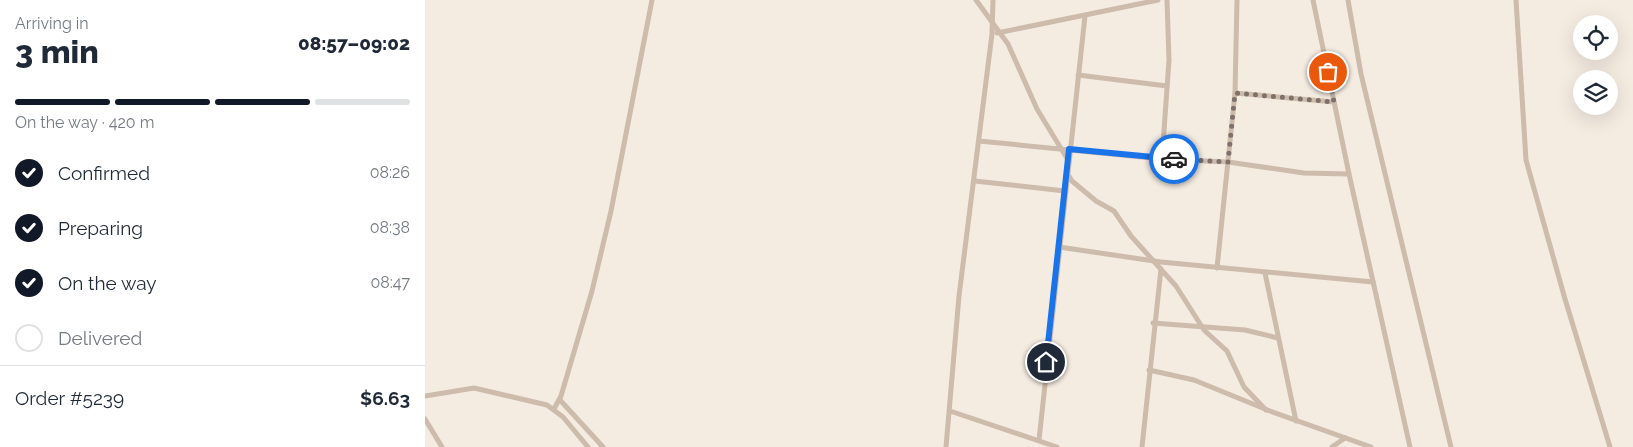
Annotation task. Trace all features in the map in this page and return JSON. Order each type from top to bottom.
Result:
[{"type":"street","points":[[554,409],[560,400],[592,290],[611,211],[652,0]]},
{"type":"street","points":[[976,0],[1007,44],[1037,109],[1068,160]]},
{"type":"street","points":[[946,447],[959,296],[992,34],[993,0]]},
{"type":"street","points":[[992,34],[1158,0]]},
{"type":"street","points":[[1162,158],[1169,34],[1167,0]]},
{"type":"street","points":[[1217,268],[1235,93],[1237,0]]},
{"type":"street","points":[[1313,0],[1349,174],[1410,447]]},
{"type":"street","points":[[1349,0],[1361,74],[1451,447]]},
{"type":"street","points":[[1516,0],[1526,160],[1565,299],[1611,447]]},
{"type":"street","points":[[1039,440],[1069,149],[1085,16]]},
{"type":"street","points":[[1078,75],[1128,79],[1167,86]]},
{"type":"street","points":[[1235,93],[1334,102]]},
{"type":"street","points":[[979,141],[1162,158],[1228,162],[1303,173],[1349,174]]},
{"type":"street","points":[[1067,173],[1072,181],[1096,201],[1114,211],[1131,236],[1175,286],[1201,326],[1227,351],[1244,387],[1266,410]]},
{"type":"street","points":[[975,180],[1065,191]]},
{"type":"street","points":[[1059,247],[1161,262],[1373,282]]},
{"type":"street","points":[[1142,447],[1153,323],[1161,262]]},
{"type":"street","points":[[1265,273],[1296,421]]},
{"type":"street","points":[[1153,323],[1245,330],[1278,338]]},
{"type":"street","points":[[1149,370],[1194,380],[1266,410],[1371,447]]},
{"type":"street","points":[[425,396],[474,388],[515,396],[554,409],[588,447]]},
{"type":"street","points":[[560,400],[603,447]]},
{"type":"street","points":[[950,411],[1057,447]]},
{"type":"street","points":[[425,419],[442,447]]},
{"type":"street","points":[[1332,447],[1344,439]]},
{"type":"street","points":[[1343,447],[1344,439]]},
{"type":"way so far","points":[[1174,159],[1228,162],[1235,93],[1334,102],[1328,72]]},
{"type":"route","points":[[1046,362],[1069,149],[1174,159]]}]
